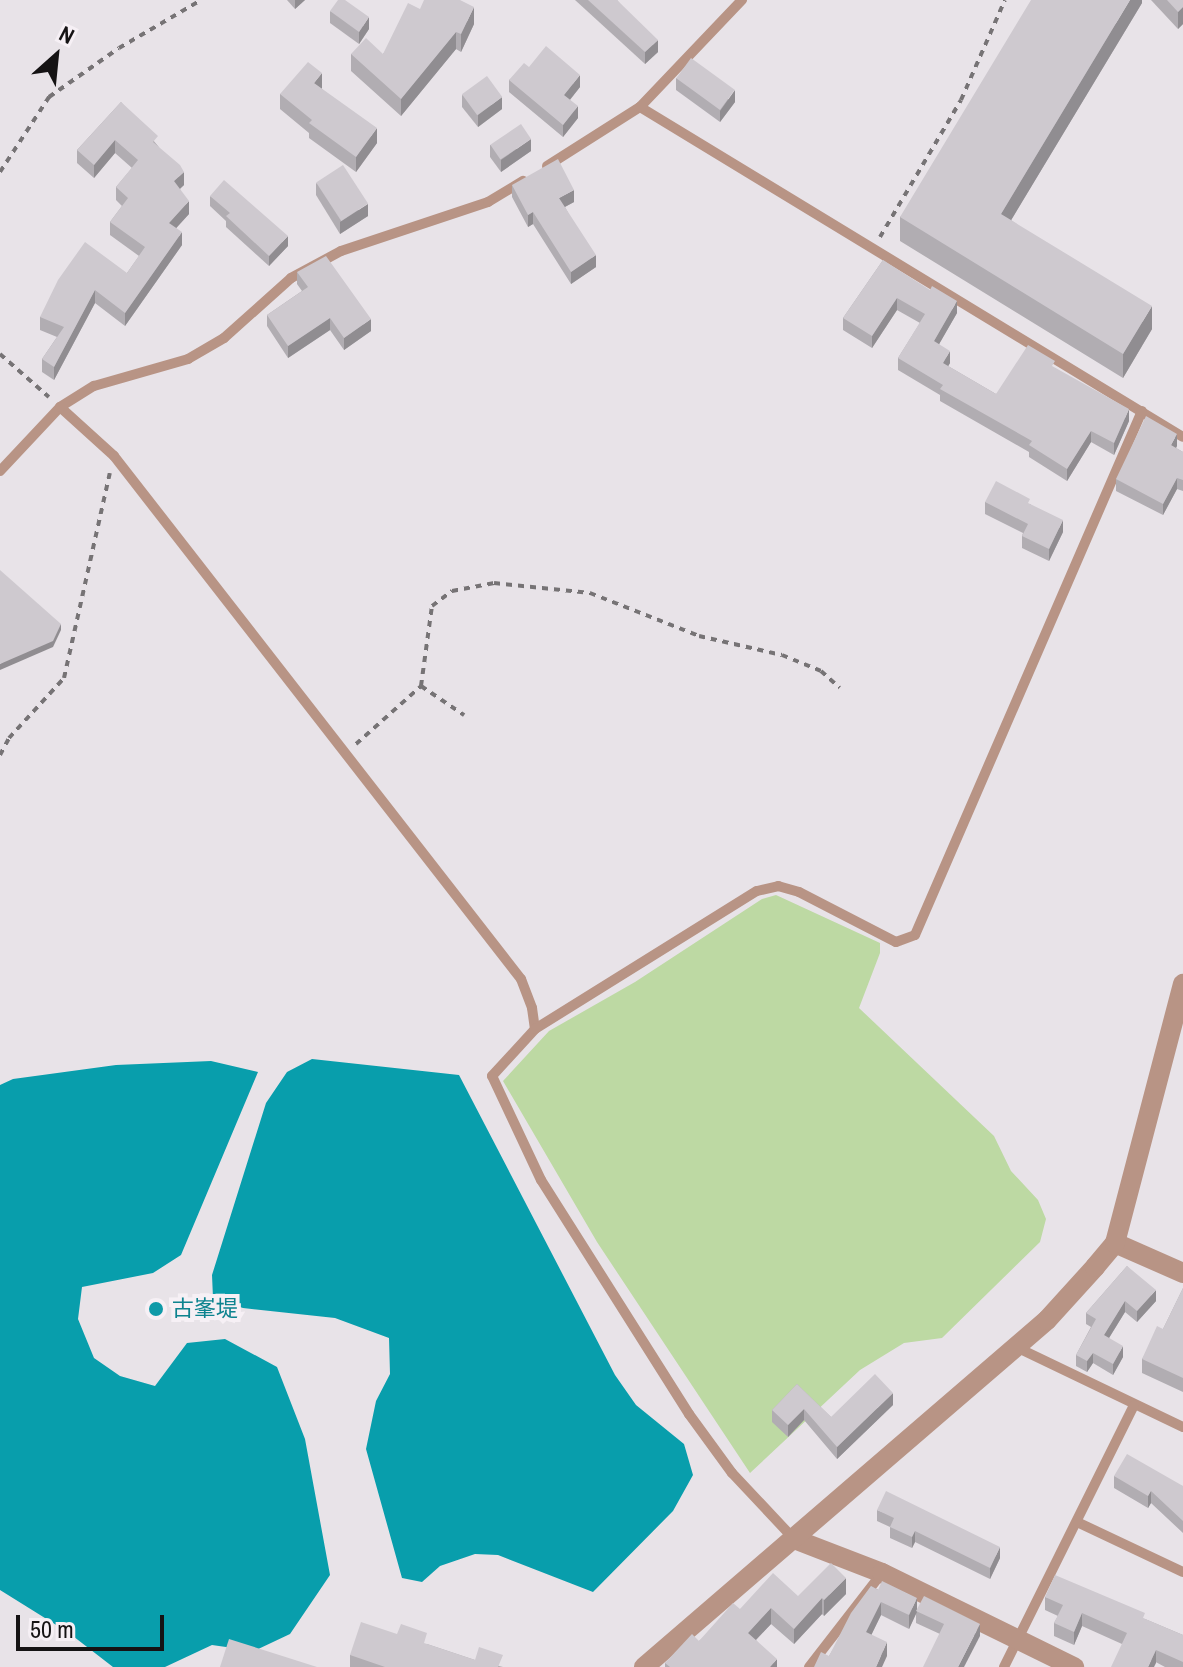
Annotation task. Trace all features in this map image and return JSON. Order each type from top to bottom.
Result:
[{"type":"street","points":[[644,1667],[1066,1302],[1115,1243],[1183,984]]},
{"type":"street","points":[[1115,1243],[1183,1273]]},
{"type":"street","points":[[794,1539],[882,1573],[1074,1667]]},
{"type":"lane","points":[[0,471],[60,407],[94,386],[188,359],[224,338],[291,278],[341,251],[488,202],[640,107],[742,0]]},
{"type":"lane","points":[[640,107],[1183,437]]},
{"type":"lane","points":[[60,407],[114,456],[521,979],[532,1008],[535,1029]]},
{"type":"lane","points":[[794,1539],[732,1473],[689,1414],[541,1180],[492,1076],[535,1029],[757,891],[778,886],[799,892],[896,942],[915,935],[1142,411]]},
{"type":"lane","points":[[1016,1347],[1183,1427]]},
{"type":"lane","points":[[1004,1667],[1134,1405]]},
{"type":"lane","points":[[1077,1522],[1183,1572]]},
{"type":"lane","points":[[809,1667],[882,1573]]},
{"type":"path","points":[[0,172],[49,97],[119,48],[201,0]]},
{"type":"path","points":[[872,249],[961,100],[1005,0]]},
{"type":"path","points":[[0,354],[60,407]]},
{"type":"path","points":[[0,755],[9,738],[64,678],[114,456]]},
{"type":"path","points":[[345,753],[421,686],[432,606],[452,591],[494,583],[590,593],[699,636],[782,655],[821,671],[840,688]]},
{"type":"path","points":[[421,686],[464,715]]},
{"type":"green space","points":[[776,895],[880,943],[880,953],[859,1008],[994,1136],[1011,1171],[1038,1200],[1046,1219],[1040,1242],[942,1338],[904,1343],[860,1370],[750,1473],[597,1242],[503,1081],[549,1031],[635,982],[762,899]]},
{"type":"water","points":[[312,1059],[459,1075],[615,1375],[636,1405],[684,1444],[693,1475],[673,1511],[593,1592],[498,1555],[475,1554],[440,1566],[422,1582],[402,1578],[366,1449],[376,1401],[390,1374],[389,1338],[335,1318],[243,1308],[213,1298],[212,1275],[266,1103],[287,1072]]},
{"type":"water","points":[[211,1061],[258,1072],[181,1255],[153,1273],[82,1287],[78,1319],[94,1358],[120,1376],[155,1386],[187,1343],[225,1339],[277,1367],[305,1439],[330,1575],[290,1634],[254,1651],[212,1645],[165,1667],[113,1667],[69,1633],[0,1590],[0,1085],[13,1079],[116,1065]]},
{"type":"building","points":[[338,0],[345,0],[369,17],[359,32],[330,11]]},
{"type":"building","points":[[424,0],[460,0],[474,7],[461,34],[456,32],[401,99],[351,54],[366,38],[383,54],[408,3],[420,9]]},
{"type":"building","points":[[588,0],[617,0],[658,40],[645,52]]},
{"type":"building","points":[[1031,0],[1130,0],[1001,214],[1152,306],[1123,354],[900,217]]},
{"type":"building","points":[[1167,0],[1183,0],[1183,7],[1178,12]]},
{"type":"building","points":[[546,46],[580,75],[564,95],[578,106],[563,125],[509,80],[524,63],[529,67]]},
{"type":"building","points":[[691,58],[735,90],[720,110],[676,78]]},
{"type":"building","points":[[308,62],[322,73],[314,83],[377,128],[356,157],[309,123],[312,120],[280,94]]},
{"type":"building","points":[[487,76],[502,97],[477,115],[462,94]]},
{"type":"building","points":[[121,102],[158,136],[153,142],[184,172],[174,181],[189,201],[169,223],[182,232],[125,313],[95,290],[54,367],[42,359],[64,327],[40,317],[58,280],[85,242],[127,273],[145,247],[110,222],[128,198],[116,187],[138,160],[115,140],[94,165],[77,150]]},
{"type":"building","points":[[521,124],[531,139],[500,160],[490,145]]},
{"type":"building","points":[[558,159],[574,190],[559,198],[596,255],[571,272],[533,212],[528,215],[512,185]]},
{"type":"building","points":[[343,165],[368,204],[341,221],[316,182]]},
{"type":"building","points":[[224,180],[288,236],[269,256],[226,216],[230,213],[210,196]]},
{"type":"building","points":[[326,256],[371,319],[344,338],[330,318],[288,346],[267,315],[308,287],[297,272]]},
{"type":"building","points":[[883,260],[930,290],[932,286],[957,301],[934,341],[950,351],[943,363],[996,394],[1028,345],[1055,361],[1052,366],[1129,409],[1114,443],[1091,431],[1067,469],[1029,445],[1032,441],[940,389],[943,385],[898,358],[925,314],[897,298],[872,336],[843,318]]},
{"type":"building","points":[[1146,416],[1177,434],[1171,445],[1183,452],[1183,480],[1177,478],[1163,504],[1116,479]]},
{"type":"building","points":[[996,481],[1030,499],[1028,503],[1063,520],[1049,549],[1022,536],[1028,524],[985,502]]},
{"type":"building","points":[[0,570],[61,624],[53,641],[0,664]]},
{"type":"building","points":[[1127,1266],[1156,1290],[1137,1311],[1125,1301],[1104,1335],[1123,1346],[1113,1364],[1093,1353],[1087,1361],[1076,1355],[1096,1319],[1086,1313]]},
{"type":"building","points":[[1183,1288],[1183,1378],[1142,1359],[1157,1326],[1163,1329]]},
{"type":"building","points":[[875,1374],[893,1393],[837,1447],[804,1409],[788,1425],[772,1410],[797,1384],[831,1417]]},
{"type":"building","points":[[1127,1454],[1183,1486],[1183,1521],[1151,1491],[1148,1496],[1114,1476]]},
{"type":"building","points":[[886,1491],[1000,1547],[990,1568],[915,1531],[912,1537],[890,1527],[894,1518],[877,1510]]},
{"type":"building","points":[[831,1563],[846,1578],[824,1600],[822,1598],[794,1629],[771,1608],[748,1633],[777,1659],[770,1667],[670,1667],[665,1663],[692,1634],[699,1641],[733,1603],[740,1609],[773,1573],[798,1596]]},
{"type":"building","points":[[1055,1575],[1145,1613],[1143,1618],[1183,1635],[1183,1662],[1156,1650],[1148,1667],[1111,1667],[1127,1633],[1082,1613],[1074,1632],[1054,1623],[1063,1605],[1045,1597]]},
{"type":"building","points":[[882,1581],[917,1598],[909,1615],[881,1602],[866,1632],[887,1642],[876,1667],[814,1667],[821,1652],[829,1656],[851,1613],[871,1586],[878,1590]]},
{"type":"building","points":[[924,1596],[980,1624],[958,1667],[923,1667],[944,1624],[916,1611]]},
{"type":"building","points":[[361,1622],[397,1634],[401,1624],[427,1633],[424,1643],[475,1660],[479,1647],[503,1655],[498,1667],[385,1667],[350,1655]]},
{"type":"building","points":[[229,1639],[317,1667],[220,1667]]},
{"type":"place","name":"古峯堤","points":[[156,1309]]}]
